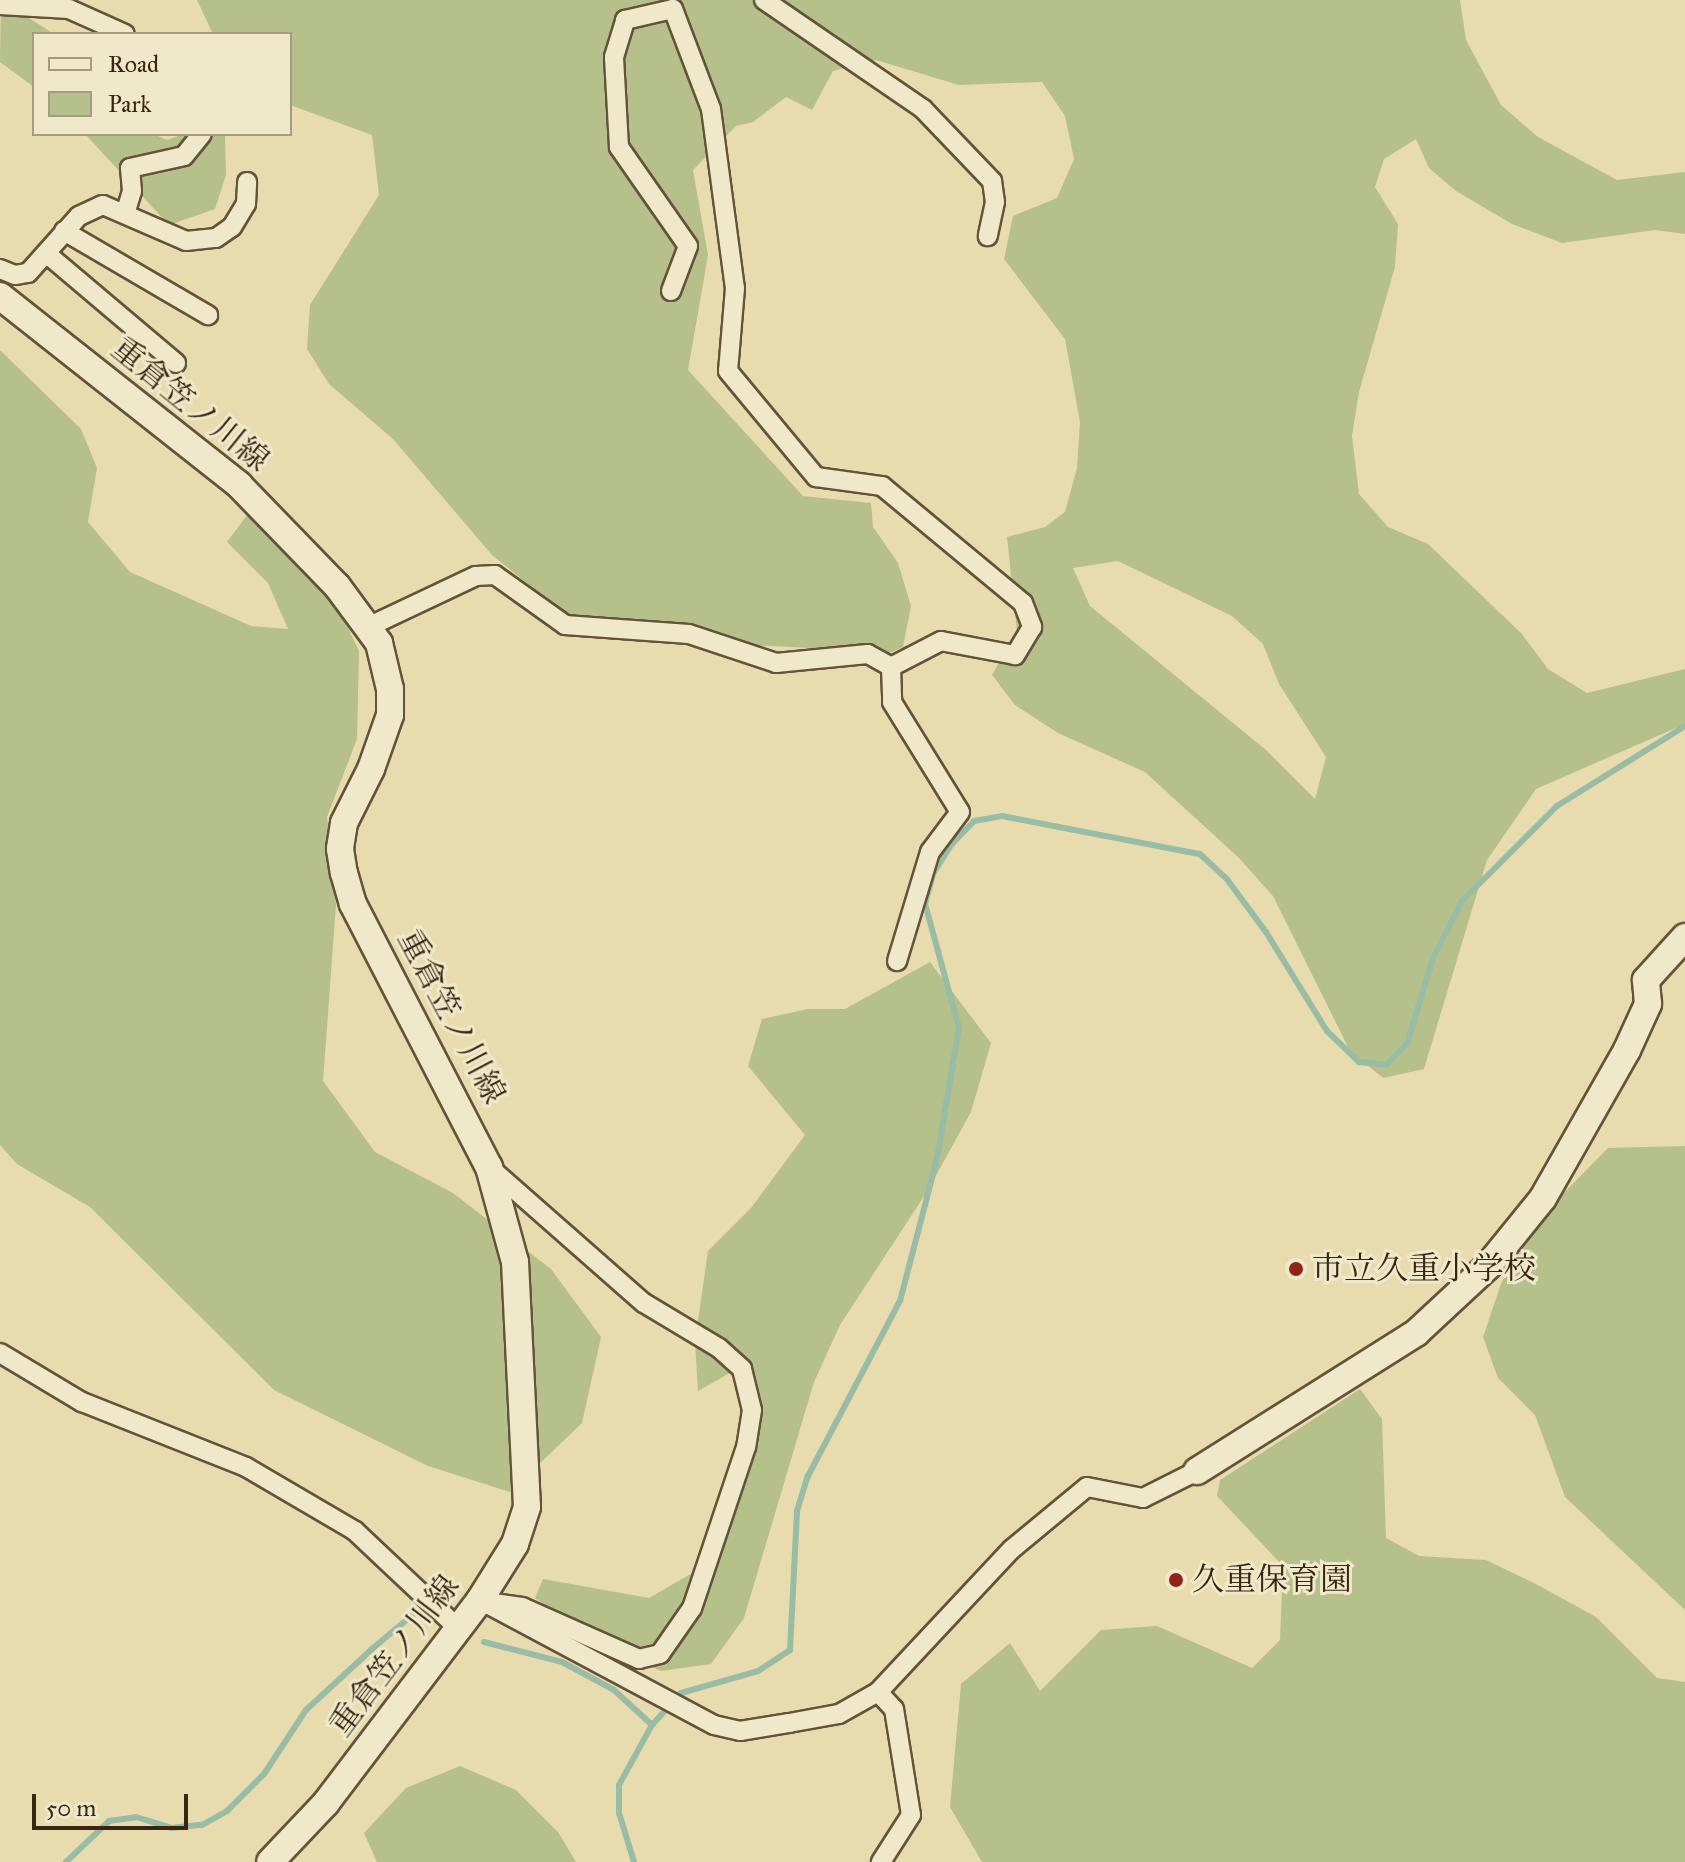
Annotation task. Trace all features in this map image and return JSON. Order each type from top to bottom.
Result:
[{"type":"main road","name":"重倉笠ノ川線","points":[[0,296],[239,485],[370,626],[387,665],[390,715],[371,769],[344,823],[344,873],[353,904],[489,1167],[515,1262],[527,1507],[505,1564],[326,1803],[270,1862]]},
{"type":"main road","points":[[1197,1471],[1416,1333],[1488,1266],[1543,1198],[1589,1122],[1648,1004],[1646,980],[1685,937]]},
{"type":"street","points":[[764,0],[923,109],[992,181],[995,202],[988,236]]},
{"type":"street","points":[[0,5],[69,9],[121,32]]},
{"type":"street","points":[[671,291],[688,246],[619,147],[614,57],[625,20],[673,9],[711,109],[735,288],[728,371],[816,477],[882,486],[1023,603],[1032,627],[1015,655],[941,641],[891,667]]},
{"type":"street","points":[[125,214],[132,191],[130,168],[184,156],[200,136]]},
{"type":"street","points":[[0,269],[15,275],[28,273],[64,231],[89,209],[103,205],[186,241],[216,238],[232,227],[246,204],[247,182]]},
{"type":"street","points":[[64,231],[208,315]]},
{"type":"street","points":[[47,254],[176,363]]},
{"type":"street","points":[[370,626],[476,576],[495,575],[565,625],[689,634],[776,663],[868,654],[891,667]]},
{"type":"street","points":[[891,667],[892,702],[960,812],[930,852],[897,961]]},
{"type":"street","points":[[480,1600],[522,1607],[639,1659],[660,1654],[692,1608],[746,1447],[752,1410],[742,1369],[719,1348],[644,1303],[489,1167]]},
{"type":"street","points":[[0,1353],[82,1402],[246,1467],[355,1531],[458,1628]]},
{"type":"street","points":[[480,1600],[681,1709],[740,1731],[839,1714],[878,1692],[1012,1549],[1087,1487],[1143,1498],[1197,1471]]},
{"type":"street","points":[[878,1692],[894,1709],[911,1815],[881,1862]]},
{"type":"green space","points":[[1,0],[51,32],[32,32],[32,86],[0,62]]},
{"type":"green space","points":[[197,0],[1460,0],[1466,40],[1501,105],[1538,137],[1617,180],[1685,172],[1685,234],[1655,230],[1562,243],[1512,224],[1456,191],[1429,168],[1416,139],[1384,159],[1375,187],[1398,224],[1395,267],[1359,392],[1352,436],[1359,494],[1388,527],[1428,544],[1522,634],[1548,669],[1587,693],[1685,669],[1685,724],[1536,789],[1487,860],[1424,1069],[1383,1078],[1350,1051],[1273,896],[1239,858],[1145,772],[1058,733],[1015,705],[992,675],[1017,631],[1007,537],[1045,527],[1065,512],[1077,468],[1080,422],[1065,339],[1004,259],[1013,216],[1057,198],[1074,159],[1065,116],[1042,82],[959,85],[876,60],[833,71],[812,110],[786,97],[753,122],[736,126],[693,170],[708,255],[688,370],[803,496],[871,503],[873,527],[898,563],[911,606],[903,647],[863,665],[811,648],[729,644],[601,623],[561,611],[492,555],[393,439],[329,384],[307,349],[310,305],[379,195],[372,135],[292,106],[292,32],[212,32]],"holes":[[[1118,561],[1232,616],[1263,644],[1279,684],[1326,757],[1315,799],[1266,750],[1090,606],[1073,568]]]},
{"type":"green space","points":[[87,136],[158,136],[167,140],[178,136],[225,136],[226,175],[215,209],[169,225]]},
{"type":"green space","points":[[0,350],[81,429],[97,468],[88,522],[130,572],[251,626],[288,629],[268,583],[227,542],[248,514],[322,574],[359,651],[357,739],[327,817],[336,905],[323,1081],[375,1152],[453,1193],[551,1269],[601,1337],[582,1423],[510,1492],[428,1466],[274,1390],[90,1207],[17,1164],[0,1145]]},
{"type":"green space","points":[[930,962],[991,1043],[971,1112],[928,1190],[840,1325],[814,1382],[744,1618],[711,1664],[661,1671],[610,1649],[535,1598],[543,1579],[649,1598],[694,1572],[718,1529],[761,1415],[744,1365],[698,1391],[695,1342],[708,1251],[751,1208],[805,1135],[748,1066],[762,1019],[808,1009],[845,1009]]},
{"type":"green space","points":[[1685,1146],[1685,1610],[1565,1497],[1535,1415],[1498,1378],[1483,1337],[1502,1281],[1547,1210],[1608,1148]]},
{"type":"green space","points":[[1360,1389],[1382,1419],[1386,1538],[1419,1556],[1486,1560],[1536,1584],[1596,1617],[1657,1678],[1685,1682],[1685,1862],[982,1862],[950,1807],[961,1684],[1010,1643],[1040,1691],[1101,1630],[1157,1626],[1252,1668],[1280,1640],[1283,1566],[1217,1496],[1220,1480]]},
{"type":"green space","points":[[460,1766],[516,1790],[558,1832],[576,1862],[377,1862],[364,1833],[406,1788]]},
{"type":"waterway","points":[[634,1862],[619,1813],[619,1785],[652,1725],[681,1693],[758,1671],[790,1650],[797,1511],[808,1476],[900,1301],[937,1159],[959,1028],[925,904],[933,874],[951,845],[974,821],[1002,816],[1200,854],[1226,878],[1266,932],[1327,1031],[1359,1062],[1386,1065],[1407,1044],[1433,958],[1462,901],[1557,806],[1685,726]]},
{"type":"waterway","points":[[66,1862],[109,1821],[136,1817],[171,1828],[202,1825],[227,1811],[264,1774],[306,1710],[372,1649],[417,1611],[439,1621]]},
{"type":"waterway","points":[[484,1642],[562,1662],[614,1690],[652,1725]]},
{"type":"place","name":"市立久重小学校","points":[[1296,1269]]},
{"type":"place","name":"久重保育園","points":[[1176,1580]]}]
